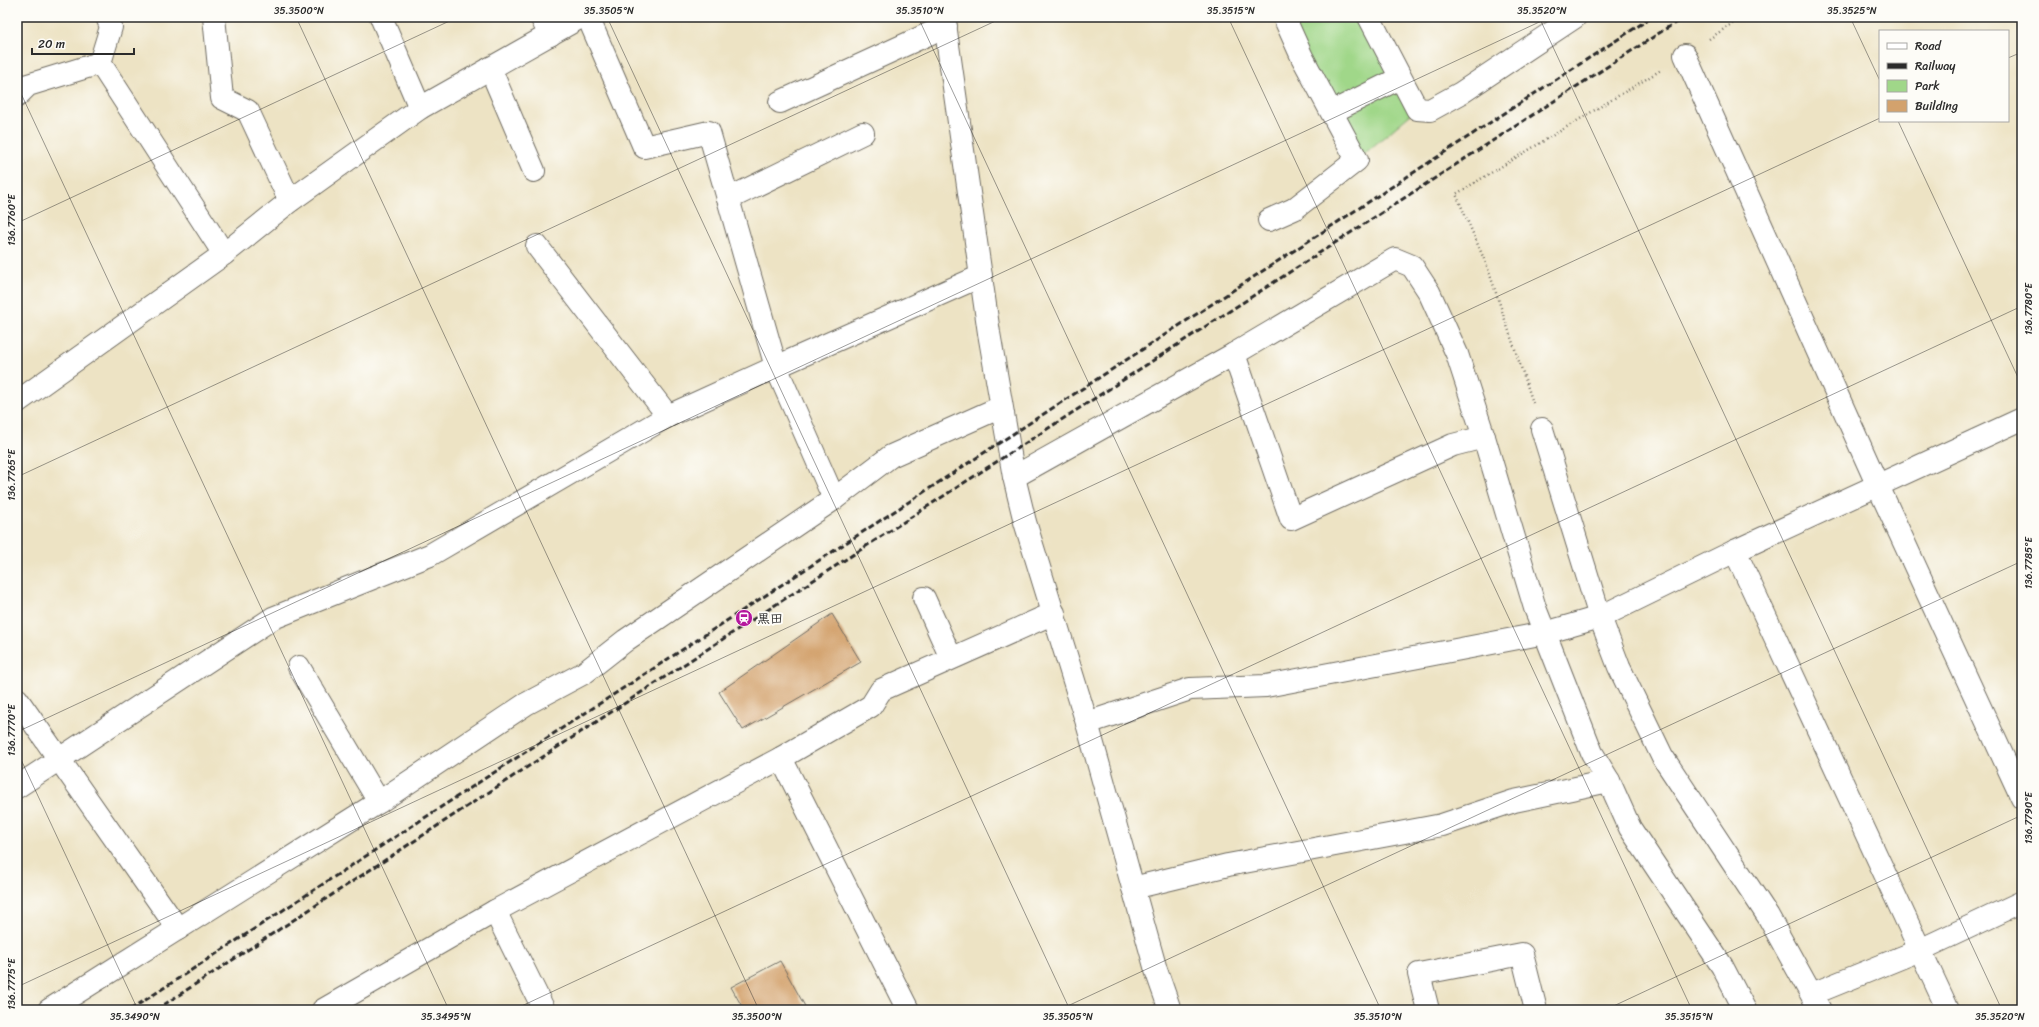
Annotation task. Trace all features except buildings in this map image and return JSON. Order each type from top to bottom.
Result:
[{"type":"street","points":[[107,17],[111,27],[100,63],[224,254]]},
{"type":"street","points":[[214,17],[222,98],[248,111],[290,201]]},
{"type":"street","points":[[381,17],[420,108]]},
{"type":"street","points":[[17,402],[224,254],[290,201],[420,108],[490,68],[546,26],[581,17]]},
{"type":"street","points":[[588,17],[644,147],[709,132],[776,367],[834,499]]},
{"type":"street","points":[[1269,220],[1294,209],[1357,160],[1302,57],[1284,17]]},
{"type":"street","points":[[1370,17],[1417,109],[1430,110],[1460,94],[1575,17]]},
{"type":"street","points":[[780,102],[945,22],[981,276],[1001,407],[1014,477],[1025,522],[1087,723],[1156,970],[1170,1010]]},
{"type":"street","points":[[1686,55],[1878,486],[2022,798]]},
{"type":"street","points":[[17,96],[28,85],[100,63]]},
{"type":"street","points":[[490,68],[534,171]]},
{"type":"street","points":[[1332,112],[1400,78]]},
{"type":"street","points":[[728,199],[863,134]]},
{"type":"street","points":[[538,246],[668,416]]},
{"type":"street","points":[[1014,477],[1234,354],[1396,259],[1412,266],[1429,292],[1457,354],[1484,436],[1535,608],[1592,753],[1610,781],[1630,828],[1722,966],[1745,1010]]},
{"type":"street","points":[[17,787],[273,618],[430,555],[668,416],[981,276]]},
{"type":"street","points":[[1234,354],[1291,520],[1453,445],[1484,436]]},
{"type":"street","points":[[49,1010],[379,802],[526,704],[584,673],[626,640],[834,499],[891,456],[1001,407]]},
{"type":"street","points":[[1087,723],[1190,689],[1266,686],[1545,633],[1600,616],[1735,551],[2022,419]]},
{"type":"street","points":[[1542,429],[1600,616],[1619,667],[1662,756],[1768,916],[1816,1002],[1920,950],[2022,902]]},
{"type":"street","points":[[1735,551],[1948,1010]]},
{"type":"street","points":[[924,598],[951,658]]},
{"type":"street","points":[[323,1010],[495,911],[781,758],[871,706],[881,690],[1054,613]]},
{"type":"street","points":[[299,667],[379,802]]},
{"type":"street","points":[[17,699],[60,758],[178,929]]},
{"type":"street","points":[[781,758],[908,1010]]},
{"type":"street","points":[[1133,888],[1228,865],[1442,825],[1514,802],[1610,781]]},
{"type":"street","points":[[495,911],[544,1010]]},
{"type":"street","points":[[1428,1010],[1418,974],[1522,954],[1536,1010]]},
{"type":"path","points":[[1542,429],[1487,266],[1456,194],[1686,55],[1742,17]]},
{"type":"green space","points":[[1287,17],[1371,17],[1417,109],[1357,160]]},
{"type":"railway","points":[[130,1010],[1652,17]]},
{"type":"railway","points":[[156,1010],[752,620],[1684,17]]},
{"type":"place","name":"黒田","points":[[744,618]]}]
